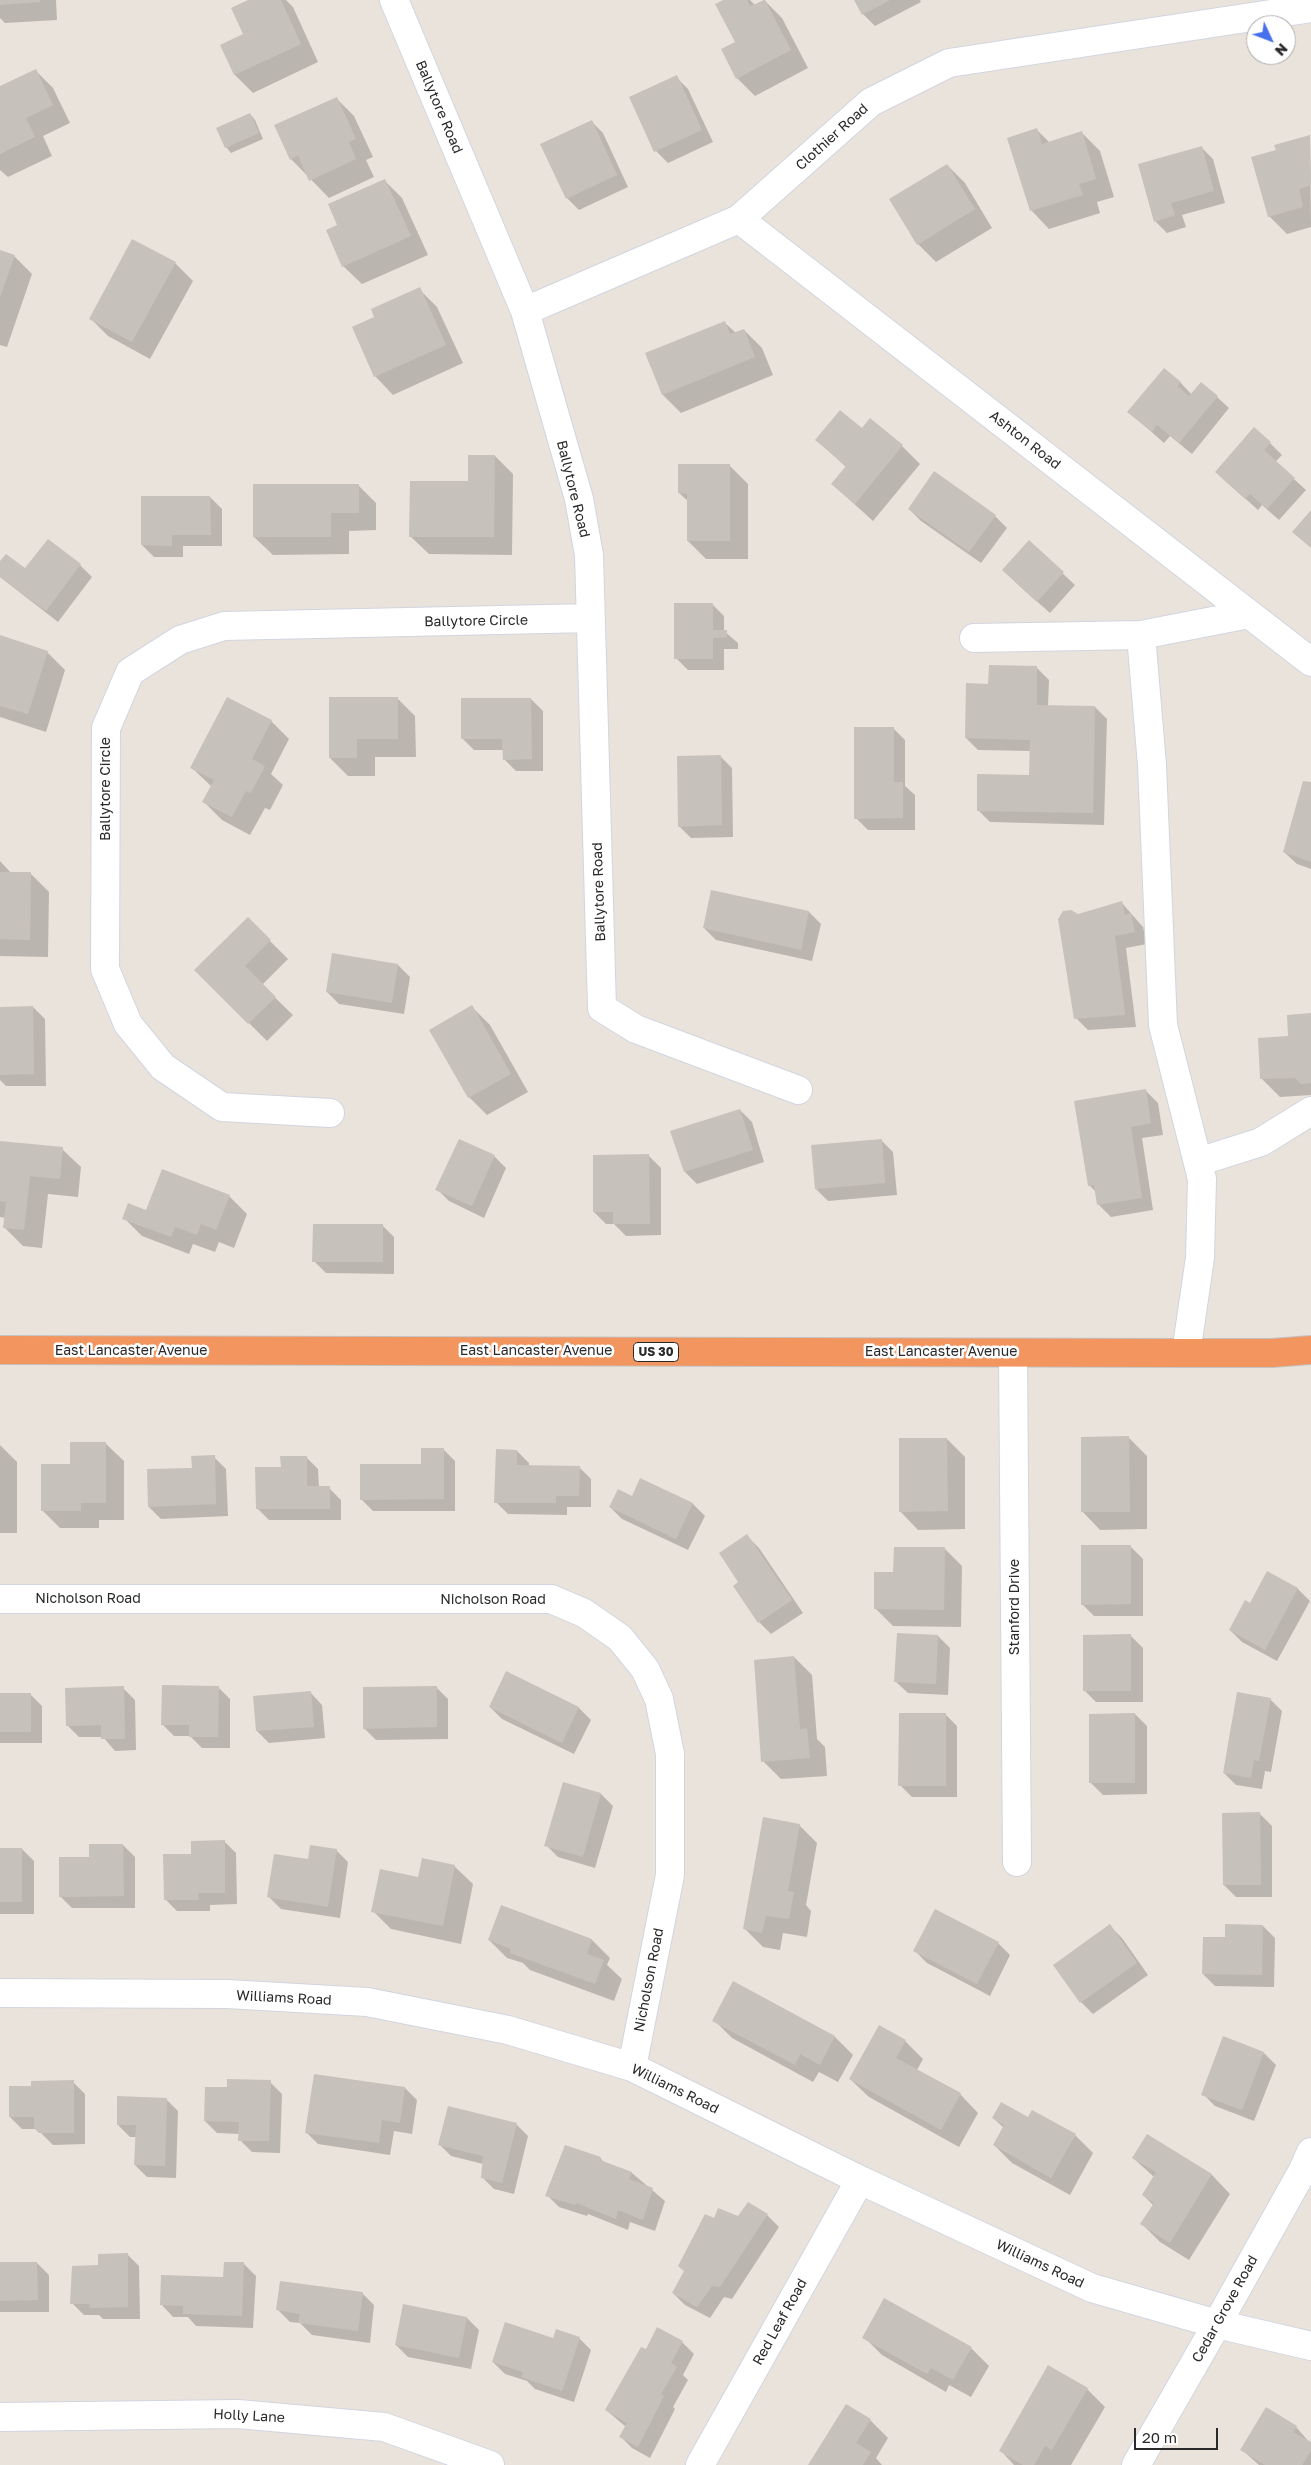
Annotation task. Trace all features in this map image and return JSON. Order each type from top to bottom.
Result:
[{"type":"highway","name":"East Lancaster Avenue","points":[[0,1350],[1272,1353],[1311,1350]]},
{"type":"street","name":"Ballytore Road","points":[[394,0],[525,311],[579,499],[589,555],[602,1008],[636,1029],[798,1090]]},
{"type":"street","name":"Clothier Road","points":[[525,311],[739,219],[871,102],[949,63],[1311,8]]},
{"type":"street","name":"Ashton Road","points":[[739,219],[1311,662]]},
{"type":"street","points":[[974,638],[1141,635],[1249,614]]},
{"type":"street","name":"Ballytore Circle","points":[[330,1113],[222,1107],[163,1067],[128,1024],[105,969],[105,901],[106,728],[130,672],[180,640],[224,626],[590,618]]},
{"type":"street","points":[[1141,635],[1152,765],[1162,1025],[1202,1179],[1200,1258],[1186,1353]]},
{"type":"street","points":[[1198,1162],[1261,1142],[1311,1111]]},
{"type":"street","name":"Stanford Drive","points":[[1013,1353],[1017,1862]]},
{"type":"street","name":"Nicholson Road","points":[[0,1600],[551,1599],[584,1613],[620,1638],[645,1669],[659,1699],[670,1754],[670,1875],[632,2067]]},
{"type":"street","name":"Williams Road","points":[[0,1993],[227,1994],[367,2002],[508,2030],[632,2067],[860,2180],[1092,2288],[1217,2324],[1311,2346]]},
{"type":"street","name":"Cedar Grove Road","points":[[1136,2465],[1217,2324],[1311,2152]]},
{"type":"street","name":"Red Leaf Road","points":[[700,2465],[860,2180]]},
{"type":"street","name":"Holly Lane","points":[[0,2417],[238,2414],[384,2427],[490,2465]]},
{"type":"building","points":[[0,0],[40,0],[40,2],[0,5]]},
{"type":"building","points":[[248,0],[281,0],[301,44],[234,75],[220,45],[243,34],[231,8]]},
{"type":"building","points":[[723,0],[747,0],[750,6],[765,0],[791,50],[736,79],[721,49],[735,42],[715,4]]},
{"type":"building","points":[[854,0],[890,0],[862,15]]},
{"type":"building","points":[[36,69],[53,105],[26,118],[35,137],[0,154],[0,86]]},
{"type":"building","points":[[677,75],[702,130],[654,152],[629,97]]},
{"type":"building","points":[[337,97],[356,139],[349,142],[356,159],[309,181],[298,155],[290,160],[274,125]]},
{"type":"building","points":[[250,113],[259,133],[225,148],[216,128]]},
{"type":"building","points":[[592,120],[617,175],[566,199],[540,144]]},
{"type":"building","points":[[1037,128],[1042,144],[1082,131],[1096,179],[1079,184],[1083,195],[1030,211],[1007,138]]},
{"type":"building","points":[[1310,135],[1311,185],[1299,189],[1303,207],[1268,217],[1251,157],[1276,150],[1274,145]]},
{"type":"building","points":[[1202,146],[1214,191],[1171,203],[1175,215],[1154,222],[1138,164]]},
{"type":"building","points":[[947,164],[975,209],[917,245],[889,199]]},
{"type":"building","points":[[385,179],[411,236],[342,267],[326,230],[337,225],[328,204]]},
{"type":"building","points":[[132,239],[176,262],[132,342],[89,319]]},
{"type":"building","points":[[0,250],[15,255],[0,297]]},
{"type":"building","points":[[420,287],[446,345],[374,377],[352,327],[374,317],[371,309]]},
{"type":"building","points":[[725,321],[730,334],[744,329],[755,357],[662,395],[645,353]]},
{"type":"building","points":[[1164,368],[1181,382],[1177,386],[1189,396],[1201,382],[1218,396],[1179,443],[1157,425],[1152,432],[1127,412]]},
{"type":"building","points":[[840,410],[862,428],[870,418],[903,445],[855,504],[831,484],[846,466],[815,440]]},
{"type":"building","points":[[1254,427],[1271,442],[1264,450],[1295,478],[1267,509],[1250,494],[1245,499],[1215,472]]},
{"type":"building","points":[[468,455],[495,455],[494,537],[409,537],[410,481],[468,481]]},
{"type":"building","points":[[678,464],[730,464],[730,541],[687,541],[687,494],[678,493]]},
{"type":"building","points":[[934,471],[996,515],[969,552],[908,509]]},
{"type":"building","points":[[253,484],[359,484],[359,513],[331,513],[331,537],[253,537]]},
{"type":"building","points":[[141,496],[210,496],[211,535],[172,535],[172,546],[141,545]]},
{"type":"building","points":[[1311,510],[1311,548],[1292,532]]},
{"type":"building","points":[[48,539],[81,564],[46,611],[0,577],[0,561],[6,554],[25,568]]},
{"type":"building","points":[[1029,540],[1064,572],[1037,602],[1002,570]]},
{"type":"building","points":[[674,603],[713,603],[713,630],[727,630],[727,637],[713,638],[713,659],[674,659]]},
{"type":"building","points":[[0,635],[48,651],[28,714],[0,706]]},
{"type":"building","points":[[989,665],[1037,666],[1037,705],[1095,706],[1093,813],[977,811],[977,774],[1029,775],[1030,740],[965,738],[966,683],[988,684]]},
{"type":"building","points":[[227,697],[272,720],[252,759],[265,766],[251,793],[246,791],[232,817],[202,802],[214,780],[190,768]]},
{"type":"building","points":[[329,697],[398,697],[398,739],[357,739],[357,758],[329,758]]},
{"type":"building","points":[[461,698],[531,698],[532,759],[503,760],[502,739],[461,739]]},
{"type":"building","points":[[854,727],[894,727],[894,782],[903,782],[903,818],[854,819]]},
{"type":"building","points":[[721,755],[722,825],[678,827],[677,756]]},
{"type":"building","points":[[1303,781],[1311,782],[1311,862],[1283,852]]},
{"type":"building","points":[[0,872],[31,872],[30,940],[0,939]]},
{"type":"building","points":[[711,890],[809,911],[801,950],[703,928]]},
{"type":"building","points":[[1122,901],[1125,915],[1131,913],[1135,932],[1115,936],[1125,1015],[1074,1019],[1058,919],[1063,911],[1071,910],[1078,914]]},
{"type":"building","points":[[248,917],[271,940],[245,966],[276,997],[248,1024],[194,970]]},
{"type":"building","points":[[332,953],[398,964],[392,1003],[326,992]]},
{"type":"building","points":[[472,1005],[511,1074],[468,1098],[429,1030]]},
{"type":"building","points":[[33,1006],[34,1074],[0,1075],[0,1007]]},
{"type":"building","points":[[1311,1013],[1311,1083],[1301,1084],[1295,1078],[1260,1079],[1258,1038],[1288,1036],[1287,1015]]},
{"type":"building","points":[[1146,1089],[1151,1123],[1131,1127],[1142,1198],[1097,1205],[1094,1185],[1088,1186],[1074,1101]]},
{"type":"building","points":[[740,1109],[753,1150],[684,1172],[670,1131]]},
{"type":"building","points":[[459,1139],[495,1155],[472,1206],[435,1190]]},
{"type":"building","points":[[882,1139],[885,1183],[815,1189],[811,1145]]},
{"type":"building","points":[[0,1141],[63,1147],[60,1179],[30,1176],[24,1230],[3,1228],[6,1202],[0,1201]]},
{"type":"building","points":[[649,1154],[650,1224],[613,1224],[613,1212],[593,1212],[593,1155]]},
{"type":"building","points":[[162,1169],[230,1195],[216,1230],[201,1224],[197,1235],[175,1227],[171,1237],[122,1219],[128,1203],[146,1210]]},
{"type":"building","points":[[313,1224],[383,1224],[383,1262],[312,1262]]},
{"type":"building","points":[[1129,1436],[1130,1512],[1081,1512],[1081,1437]]},
{"type":"building","points":[[899,1438],[947,1438],[948,1511],[899,1512]]},
{"type":"building","points":[[70,1442],[106,1442],[106,1503],[81,1503],[81,1511],[41,1511],[41,1464],[70,1464]]},
{"type":"building","points":[[421,1448],[444,1448],[444,1499],[360,1500],[360,1464],[421,1464]]},
{"type":"building","points":[[496,1449],[517,1450],[517,1465],[580,1466],[579,1496],[556,1496],[556,1503],[494,1503]]},
{"type":"building","points":[[215,1455],[216,1504],[148,1507],[147,1469],[192,1468],[191,1456]]},
{"type":"building","points":[[280,1456],[307,1456],[307,1486],[330,1486],[330,1509],[256,1509],[255,1467],[281,1467]]},
{"type":"building","points":[[640,1478],[693,1503],[676,1539],[609,1507],[618,1489],[632,1496]]},
{"type":"building","points":[[747,1534],[792,1600],[758,1623],[733,1586],[738,1582],[719,1553]]},
{"type":"building","points":[[1081,1545],[1131,1545],[1131,1604],[1081,1605]]},
{"type":"building","points":[[894,1547],[945,1547],[944,1610],[874,1609],[874,1572],[893,1572]]},
{"type":"building","points":[[1267,1571],[1298,1588],[1265,1650],[1229,1630],[1245,1600],[1250,1603]]},
{"type":"building","points":[[897,1633],[938,1635],[936,1684],[894,1682]]},
{"type":"building","points":[[1131,1634],[1131,1691],[1083,1691],[1083,1635]]},
{"type":"building","points":[[794,1656],[800,1729],[807,1728],[810,1758],[761,1762],[754,1660]]},
{"type":"building","points":[[506,1671],[579,1707],[562,1743],[489,1707]]},
{"type":"building","points":[[162,1685],[219,1686],[218,1737],[189,1737],[189,1725],[161,1725]]},
{"type":"building","points":[[124,1686],[125,1739],[101,1739],[101,1725],[66,1726],[65,1688]]},
{"type":"building","points":[[437,1686],[437,1727],[363,1729],[363,1687]]},
{"type":"building","points":[[311,1691],[314,1727],[256,1731],[253,1696]]},
{"type":"building","points":[[1237,1692],[1271,1698],[1259,1761],[1254,1760],[1251,1778],[1223,1773]]},
{"type":"building","points":[[0,1693],[31,1693],[31,1732],[0,1732]]},
{"type":"building","points":[[899,1713],[946,1713],[946,1786],[898,1786]]},
{"type":"building","points":[[1135,1713],[1135,1783],[1089,1783],[1089,1714]]},
{"type":"building","points":[[563,1782],[601,1793],[583,1857],[544,1846]]},
{"type":"building","points":[[1260,1812],[1261,1885],[1223,1885],[1222,1813]]},
{"type":"building","points":[[763,1817],[800,1824],[788,1891],[794,1892],[789,1919],[766,1916],[762,1933],[743,1929]]},
{"type":"building","points":[[225,1840],[225,1893],[198,1893],[199,1900],[164,1900],[163,1854],[191,1854],[191,1841]]},
{"type":"building","points":[[89,1844],[123,1844],[124,1896],[59,1897],[59,1857],[89,1857]]},
{"type":"building","points":[[310,1845],[337,1849],[328,1907],[267,1897],[274,1854],[308,1859]]},
{"type":"building","points":[[0,1848],[22,1848],[22,1902],[0,1902]]},
{"type":"building","points":[[422,1858],[455,1865],[443,1926],[371,1912],[380,1869],[418,1877]]},
{"type":"building","points":[[501,1905],[592,1939],[587,1954],[604,1960],[595,1984],[510,1953],[511,1949],[488,1940]]},
{"type":"building","points":[[935,1909],[999,1942],[977,1984],[913,1951]]},
{"type":"building","points":[[1110,1924],[1137,1963],[1080,2003],[1053,1965]]},
{"type":"building","points":[[1225,1924],[1263,1925],[1262,1975],[1202,1974],[1203,1937],[1225,1937]]},
{"type":"building","points":[[733,1981],[835,2036],[820,2065],[800,2054],[795,2065],[712,2021]]},
{"type":"building","points":[[879,2025],[906,2040],[896,2058],[961,2093],[941,2130],[849,2079]]},
{"type":"building","points":[[1223,2036],[1264,2052],[1242,2110],[1201,2095]]},
{"type":"building","points":[[314,2074],[405,2087],[400,2123],[382,2120],[379,2143],[305,2133]]},
{"type":"building","points":[[227,2079],[271,2080],[269,2141],[238,2141],[239,2122],[204,2121],[205,2087],[227,2087]]},
{"type":"building","points":[[74,2080],[74,2133],[39,2133],[34,2128],[34,2117],[9,2117],[9,2086],[31,2086],[31,2081]]},
{"type":"building","points":[[117,2096],[167,2098],[165,2166],[134,2165],[136,2125],[117,2125]]},
{"type":"building","points":[[1001,2102],[1028,2117],[1032,2110],[1076,2134],[1051,2178],[993,2145],[1004,2125],[992,2118]]},
{"type":"building","points":[[448,2106],[517,2123],[502,2183],[481,2178],[483,2156],[438,2145]]},
{"type":"building","points":[[1147,2134],[1212,2174],[1170,2243],[1140,2224],[1154,2203],[1142,2195],[1156,2172],[1132,2158]]},
{"type":"building","points":[[565,2145],[601,2157],[600,2160],[632,2172],[629,2179],[653,2188],[643,2220],[618,2210],[616,2219],[576,2203],[575,2205],[545,2196]]},
{"type":"building","points":[[748,2202],[768,2214],[720,2287],[712,2286],[697,2307],[672,2293],[684,2271],[678,2266],[705,2214],[714,2218],[718,2208],[738,2216]]},
{"type":"building","points":[[128,2253],[128,2307],[90,2308],[89,2304],[70,2304],[72,2266],[98,2265],[98,2254]]},
{"type":"building","points":[[0,2262],[37,2262],[38,2300],[0,2301]]},
{"type":"building","points":[[224,2262],[244,2262],[242,2316],[183,2314],[183,2306],[160,2305],[161,2275],[223,2277]]},
{"type":"building","points":[[280,2281],[363,2292],[358,2331],[298,2323],[300,2314],[276,2310]]},
{"type":"building","points":[[884,2298],[972,2347],[953,2380],[931,2368],[927,2374],[862,2338]]},
{"type":"building","points":[[403,2304],[467,2317],[459,2358],[395,2345]]},
{"type":"building","points":[[505,2322],[553,2338],[556,2329],[580,2337],[562,2391],[521,2377],[523,2372],[492,2362]]},
{"type":"building","points":[[657,2327],[683,2341],[671,2363],[677,2367],[661,2394],[664,2396],[638,2447],[619,2437],[627,2423],[605,2410],[641,2347],[646,2349]]},
{"type":"building","points":[[1048,2365],[1088,2388],[1052,2450],[1045,2446],[1034,2465],[1023,2465],[999,2451]]},
{"type":"building","points":[[846,2404],[871,2419],[856,2443],[871,2452],[863,2465],[808,2465]]},
{"type":"building","points":[[1266,2407],[1297,2426],[1293,2432],[1311,2442],[1311,2451],[1302,2465],[1265,2465],[1240,2450]]}]
